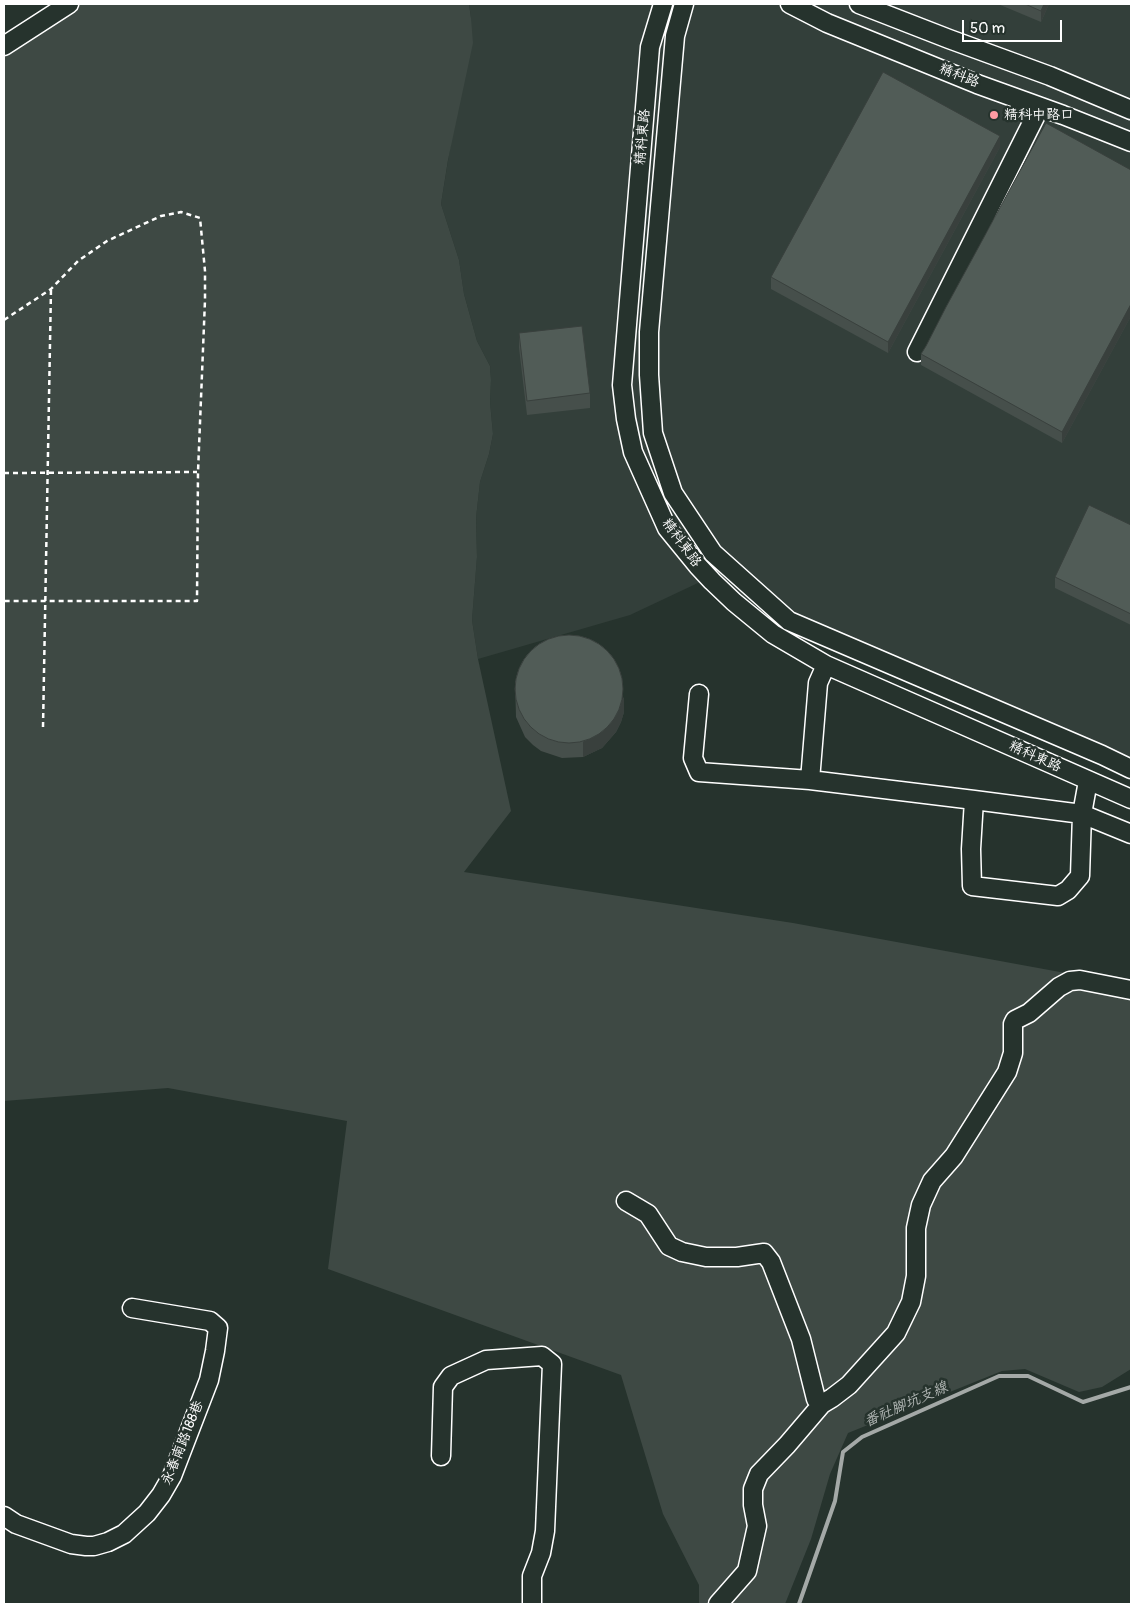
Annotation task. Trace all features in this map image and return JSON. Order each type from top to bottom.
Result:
[{"type":"street","points":[[4,46],[69,4]]},
{"type":"street","name":"精科東路","points":[[663,4],[650,47],[622,386],[633,452],[667,528],[698,566],[734,602],[773,634],[826,665],[1131,799]]},
{"type":"street","name":"精科東路","points":[[684,4],[675,36],[649,332],[649,375],[654,433],[673,493],[713,553],[789,621],[1131,768]]},
{"type":"street","name":"精科路","points":[[790,4],[827,23],[978,84],[1131,142]]},
{"type":"street","points":[[859,4],[1050,76],[1131,110]]},
{"type":"street","points":[[917,352],[1040,107]]},
{"type":"street","points":[[810,780],[818,683],[826,665]]},
{"type":"street","points":[[698,694],[693,758],[699,772],[810,780],[1082,814],[1131,834]]},
{"type":"street","points":[[974,800],[971,849],[972,886],[1058,896],[1068,890],[1080,876],[1082,814],[1088,781]]},
{"type":"street","points":[[718,1604],[747,1571],[757,1526],[753,1505],[753,1489],[759,1474],[822,1404],[849,1385],[896,1333],[900,1326],[912,1302],[916,1276],[916,1228],[921,1205],[932,1181],[954,1156],[1007,1072],[1013,1053],[1013,1024],[1015,1020],[1029,1013],[1059,986],[1070,981],[1080,980],[1131,990]]},
{"type":"street","points":[[626,1201],[648,1214],[669,1246],[682,1252],[706,1257],[737,1257],[764,1253],[771,1262],[802,1339],[816,1399],[822,1404]]},
{"type":"street","name":"永春南路188巷","points":[[4,1516],[16,1524],[71,1544],[94,1546],[124,1534],[147,1513],[161,1495],[172,1476],[209,1380],[218,1328],[210,1321],[132,1308]]},
{"type":"street","points":[[440,1456],[443,1387],[451,1376],[486,1360],[542,1356],[552,1364],[544,1531],[541,1553],[532,1576],[532,1604]]},
{"type":"path","points":[[4,320],[51,289],[78,261],[124,232],[161,216],[181,212],[200,218],[205,270],[205,300],[198,472],[197,600],[4,601]]},
{"type":"path","points":[[44,727],[44,602],[51,289]]},
{"type":"path","points":[[4,473],[198,472]]},
{"type":"shaded area","points":[[77,4],[469,4],[473,43],[448,160],[441,204],[459,260],[464,294],[477,341],[490,366],[490,402],[493,434],[480,482],[476,518],[477,557],[472,620],[478,659],[511,811],[464,872],[793,923],[1060,972],[1131,982],[1131,1369],[1102,1387],[1079,1392],[1025,1369],[1002,1371],[848,1433],[830,1474],[811,1539],[785,1604],[699,1604],[699,1585],[663,1514],[621,1375],[328,1269],[347,1121],[168,1088],[4,1101],[4,46]]},
{"type":"shaded area","points":[[469,4],[1131,4],[1131,771],[775,619],[737,592],[717,574],[630,615],[478,659],[472,620],[477,557],[476,518],[480,482],[493,434],[490,402],[490,366],[477,341],[464,294],[459,260],[441,204],[471,18]]},
{"type":"building","points":[[1025,4],[1044,4],[1041,11]]},
{"type":"building","points":[[883,72],[1000,136],[888,342],[771,277]]},
{"type":"building","points":[[1046,123],[1131,170],[1131,304],[1062,432],[921,354]]},
{"type":"building","points":[[582,326],[590,393],[527,401],[519,333]]},
{"type":"building","points":[[1089,505],[1131,525],[1131,614],[1055,577]]},
{"type":"building","points":[[569,635],[590,639],[607,651],[619,668],[623,689],[619,710],[607,727],[590,739],[569,743],[548,739],[531,727],[519,710],[515,689],[519,668],[531,651],[548,639]]},
{"type":"waterway","name":"番社腳坑支線","points":[[799,1604],[835,1501],[843,1452],[862,1437],[999,1376],[1028,1376],[1083,1402],[1131,1387]]},
{"type":"place","name":"精科中路口","points":[[994,115]]}]
